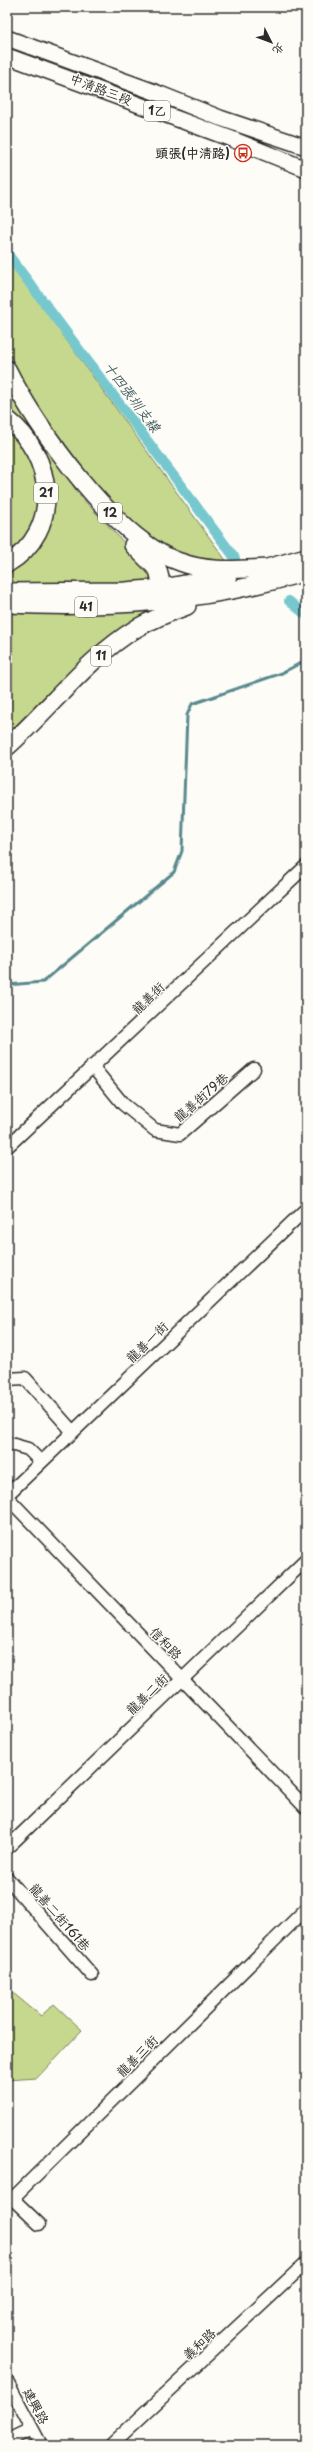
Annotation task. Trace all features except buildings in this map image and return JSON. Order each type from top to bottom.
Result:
[{"type":"highway","name":"12","points":[[7,369],[20,393],[62,454],[103,505],[141,541],[161,554],[179,562],[209,570],[270,568]]},
{"type":"highway","name":"21","points":[[7,419],[28,440],[34,450],[42,471],[47,500],[44,517],[31,544],[19,557],[7,564]]},
{"type":"highway","points":[[62,454],[96,509],[158,570],[164,595]]},
{"type":"highway","points":[[164,595],[270,568],[306,557]]},
{"type":"highway","points":[[7,592],[125,591],[164,595],[216,595],[306,572]]},
{"type":"highway","name":"41","points":[[7,604],[93,607],[164,595]]},
{"type":"highway","name":"11","points":[[7,747],[95,661],[119,641],[137,628],[166,614],[216,595]]},
{"type":"main road","name":"中清路三段","points":[[7,38],[160,94],[220,118],[306,147]]},
{"type":"main road","name":"中清路三段","points":[[7,56],[222,135],[306,169]]},
{"type":"street","name":"龍善街","points":[[7,1148],[92,1066],[134,1030],[260,908],[306,866]]},
{"type":"street","name":"龍善街79巷","points":[[92,1066],[123,1104],[155,1130],[180,1134],[254,1069]]},
{"type":"street","name":"龍善一街","points":[[7,1496],[306,1209]]},
{"type":"street","points":[[7,1379],[25,1378],[74,1432]]},
{"type":"street","points":[[7,1443],[28,1448],[41,1462]]},
{"type":"street","name":"信和路","points":[[7,1496],[306,1808]]},
{"type":"street","name":"龍善二街","points":[[7,1848],[306,1560]]},
{"type":"street","name":"龍善二街161巷","points":[[7,1878],[92,1975]]},
{"type":"street","name":"龍善三街","points":[[40,2224],[16,2202],[16,2195],[306,1909]]},
{"type":"street","name":"義和路","points":[[112,2445],[306,2263]]},
{"type":"street","name":"建興路","points":[[7,2381],[41,2445]]},
{"type":"street","points":[[7,2442],[32,2429]]},
{"type":"green space","points":[[7,258],[225,559],[226,565],[181,559],[116,512],[27,393],[7,347]]},
{"type":"green space","points":[[7,384],[54,452],[78,494],[152,572],[155,584],[7,587],[7,567],[34,542],[48,472],[7,413]]},
{"type":"green space","points":[[7,421],[38,467],[42,505],[32,532],[7,558]]},
{"type":"green space","points":[[162,607],[78,667],[7,736],[7,611]]},
{"type":"green space","points":[[7,1988],[41,2016],[54,2004],[82,2030],[37,2078],[7,2080]]},
{"type":"waterway","name":"十四張圳支線","points":[[7,253],[235,558]]},
{"type":"waterway","name":"十四張圳支線","points":[[289,601],[306,615]]},
{"type":"waterway","points":[[7,985],[43,982],[174,872],[182,851],[187,715],[192,704],[282,673],[306,660]]},
{"type":"place","name":"頭張(中清路)","points":[[243,153]]}]
